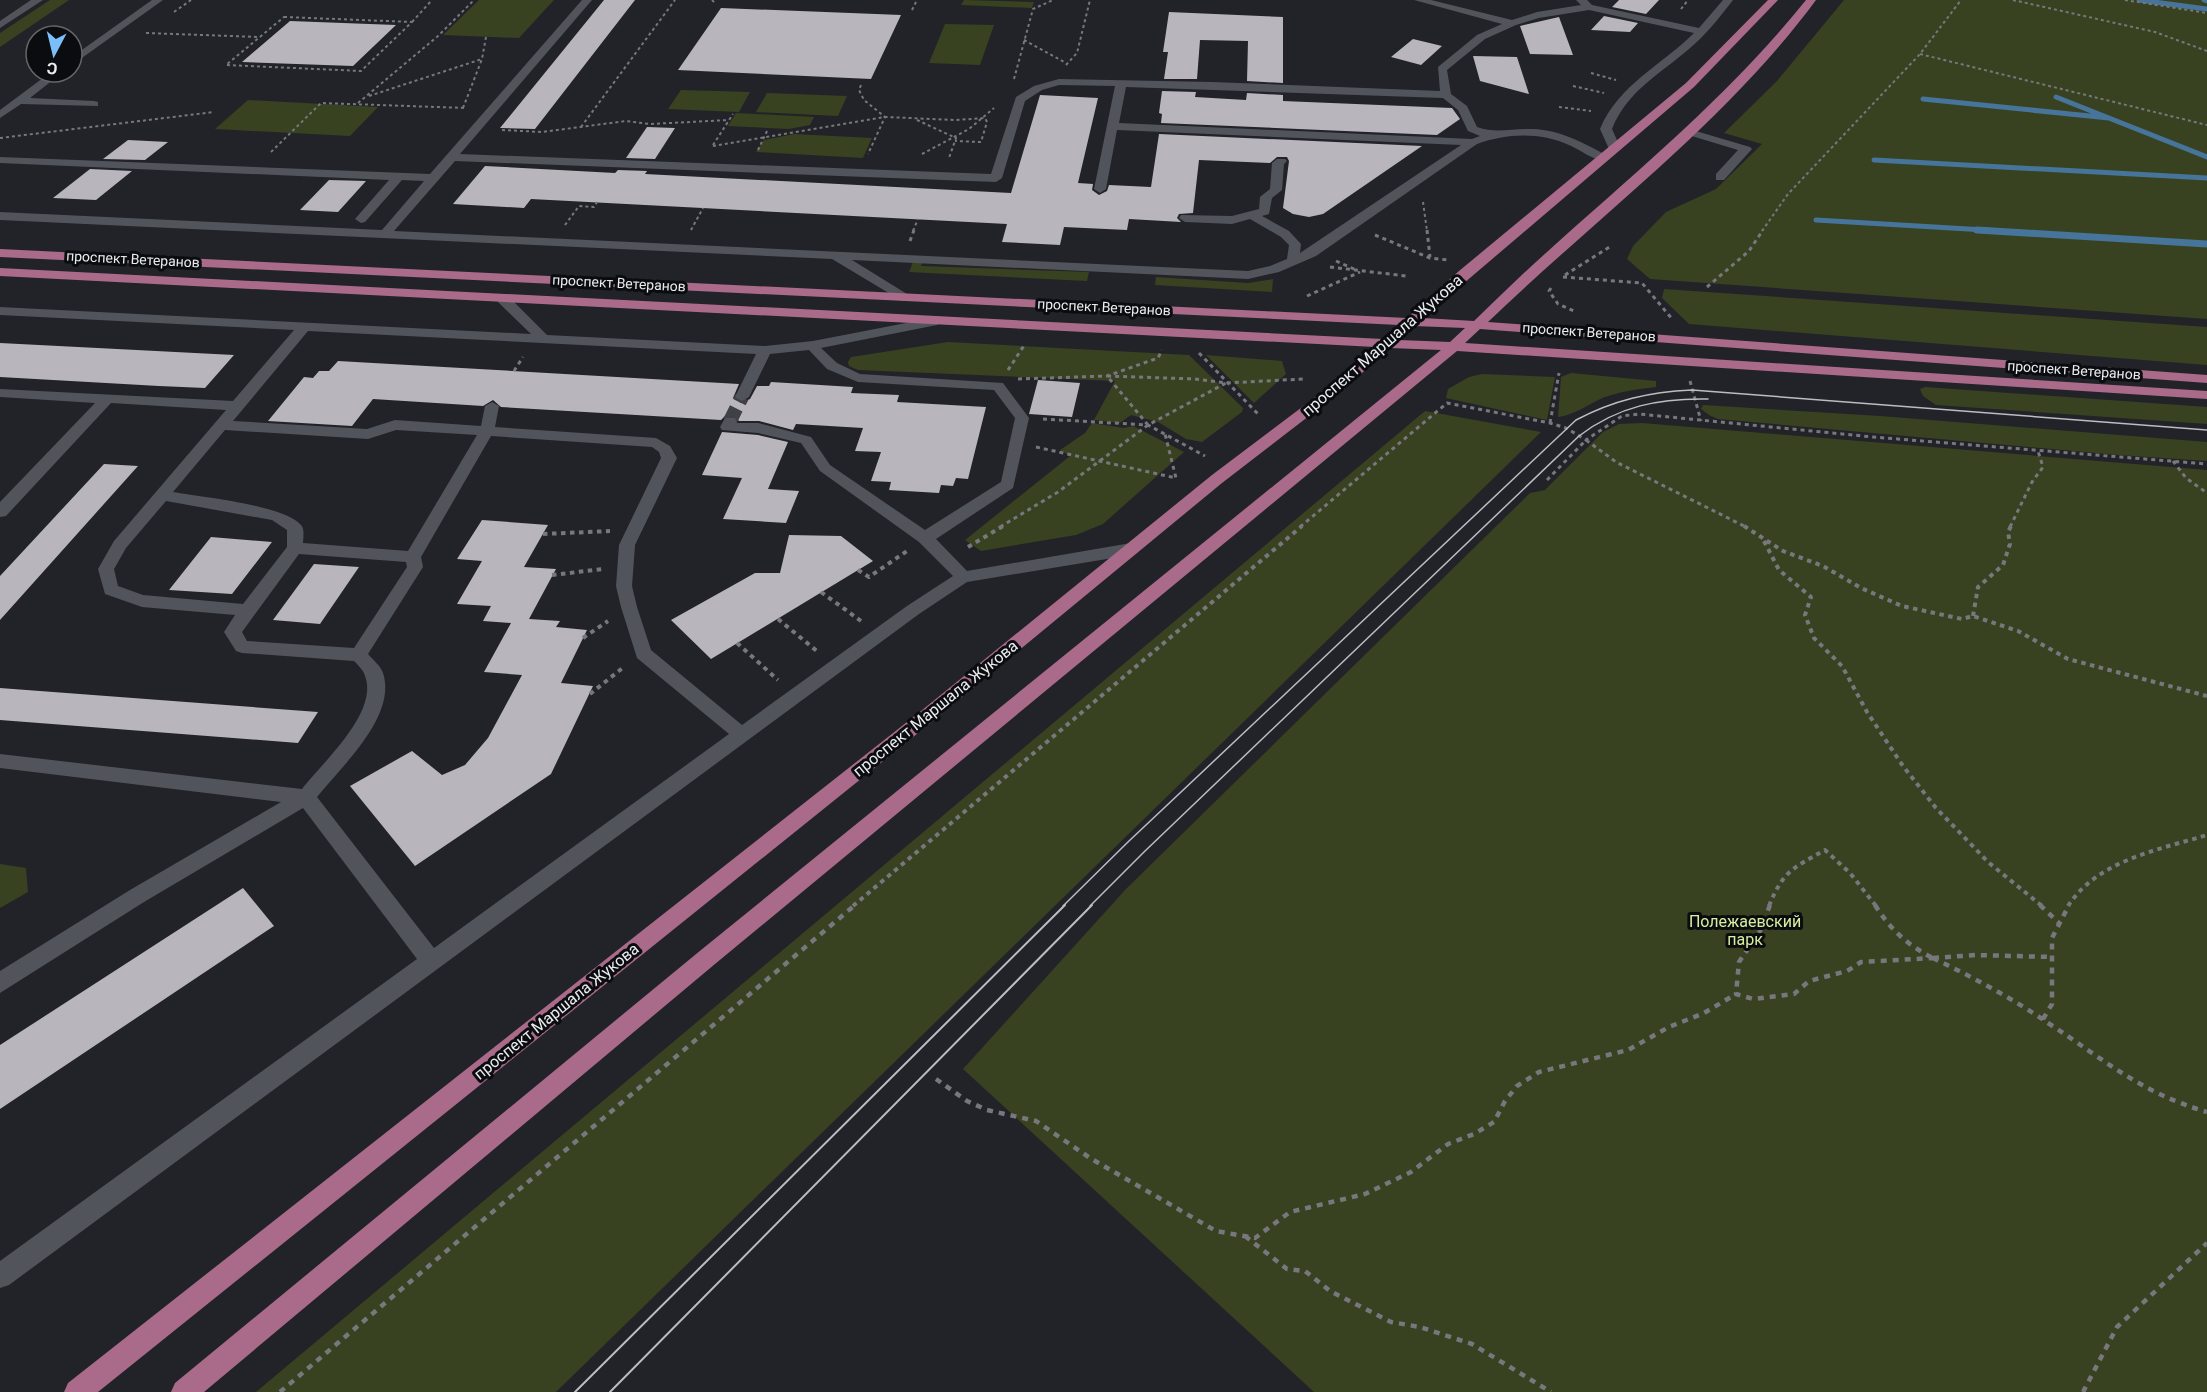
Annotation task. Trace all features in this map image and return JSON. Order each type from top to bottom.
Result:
[{"type":"main road","name":"проспект Маршала Жукова","points":[[77,1392],[927,716],[1131,549],[1339,386],[1388,343],[1409,321],[1690,85],[1773,0]]},
{"type":"main road","points":[[184,1392],[708,957],[1478,325],[1562,244],[1689,132],[1763,58],[1811,0]]},
{"type":"main road","name":"проспект Ветеранов","points":[[0,253],[1409,321],[1592,332],[2207,379]]},
{"type":"main road","name":"проспект Ветеранов","points":[[0,272],[1453,346],[2207,394]]},
{"type":"street","points":[[0,14],[22,0]]},
{"type":"street","points":[[0,25],[38,0]]},
{"type":"street","points":[[84,53],[158,0]]},
{"type":"street","points":[[385,234],[587,0]]},
{"type":"street","points":[[1419,0],[1512,23]]},
{"type":"street","points":[[1615,149],[1606,129],[1618,104],[1632,87],[1702,32],[1728,0]]},
{"type":"street","points":[[1446,94],[1442,69],[1481,36],[1537,15],[1585,3],[1702,32]]},
{"type":"street","points":[[452,157],[996,178],[1020,99],[1038,88],[1059,82],[1121,83],[1213,80],[1446,94],[1463,108],[1472,129],[1489,135]]},
{"type":"street","points":[[1100,189],[1121,83]]},
{"type":"street","points":[[0,115],[41,84]]},
{"type":"street","points":[[18,101],[94,104]]},
{"type":"street","points":[[1113,126],[1473,142]]},
{"type":"street","points":[[0,216],[1248,274],[1274,269],[1313,251],[1473,142],[1489,135],[1553,129],[1604,158]]},
{"type":"street","points":[[1689,132],[1746,149],[1720,177]]},
{"type":"street","points":[[0,160],[432,178]]},
{"type":"street","points":[[1185,218],[1232,220],[1265,211],[1266,197],[1276,190],[1278,163],[1281,160]]},
{"type":"street","points":[[361,219],[399,177]]},
{"type":"street","points":[[1252,215],[1285,234],[1295,244],[1293,262]]},
{"type":"street","points":[[834,255],[902,297]]},
{"type":"street","points":[[503,299],[542,337]]},
{"type":"street","points":[[0,311],[765,350],[813,345],[937,321]]},
{"type":"street","points":[[247,610],[142,601],[111,590],[106,569],[120,545],[304,327]]},
{"type":"street","points":[[813,345],[821,359],[836,371],[858,378],[998,386],[1022,418],[1008,484],[925,538]]},
{"type":"street","points":[[742,397],[765,350]]},
{"type":"street","points":[[0,393],[237,406]]},
{"type":"street","points":[[0,512],[107,399]]},
{"type":"street","points":[[359,655],[415,567],[413,557],[488,431],[492,406]]},
{"type":"street","points":[[730,421],[727,427],[758,428],[806,440],[825,468],[925,538],[963,577]]},
{"type":"street","points":[[221,425],[368,435],[395,425],[656,443],[665,449],[669,458],[627,545],[624,586],[628,607],[643,653],[742,735]]},
{"type":"street","points":[[0,983],[137,896],[306,798],[367,722],[377,697],[374,673],[359,655],[242,647],[233,632],[247,610],[295,548],[295,528],[276,516],[162,495]]},
{"type":"street","points":[[295,548],[413,557]]},
{"type":"street","points":[[0,1276],[913,610],[963,577],[1131,549]]},
{"type":"street","points":[[0,761],[306,798],[432,962]]},
{"type":"path","points":[[412,22],[284,17],[226,65],[361,70],[412,22],[432,0]]},
{"type":"path","points":[[357,104],[438,36],[474,0]]},
{"type":"path","points":[[580,128],[675,0]]},
{"type":"path","points":[[712,0],[715,3]]},
{"type":"path","points":[[912,10],[917,0]]},
{"type":"path","points":[[1013,83],[1033,9],[1053,0]]},
{"type":"path","points":[[1059,82],[1067,63],[1077,53],[1090,0]]},
{"type":"path","points":[[1707,287],[1749,251],[1788,194],[1920,54],[1961,0]]},
{"type":"path","points":[[2013,0],[2155,32],[2207,51]]},
{"type":"path","points":[[2125,0],[2207,13]]},
{"type":"path","points":[[155,33],[260,37]]},
{"type":"path","points":[[463,108],[482,59],[486,37]]},
{"type":"path","points":[[1024,40],[1067,63]]},
{"type":"path","points":[[1920,54],[2207,125]]},
{"type":"path","points":[[366,97],[482,59]]},
{"type":"path","points":[[1591,73],[1619,81]]},
{"type":"path","points":[[861,85],[858,90],[864,100],[885,117]]},
{"type":"path","points":[[1573,86],[1609,94]]},
{"type":"path","points":[[252,171],[321,103],[494,109]]},
{"type":"path","points":[[915,158],[956,139],[985,118],[996,106]]},
{"type":"path","points":[[1559,107],[1600,112]]},
{"type":"path","points":[[0,138],[214,112]]},
{"type":"path","points":[[713,146],[733,114]]},
{"type":"path","points":[[864,172],[869,162],[865,160],[885,117]]},
{"type":"path","points":[[704,147],[885,117],[985,118]]},
{"type":"path","points":[[917,119],[956,139],[981,142],[987,122],[985,118]]},
{"type":"path","points":[[477,128],[542,132],[626,121],[650,124],[729,120]]},
{"type":"path","points":[[943,176],[956,139]]},
{"type":"path","points":[[1422,193],[1430,258]]},
{"type":"path","points":[[563,228],[579,206],[594,207],[597,202]]},
{"type":"path","points":[[689,233],[703,208]]},
{"type":"path","points":[[910,242],[918,219]]},
{"type":"path","points":[[1375,235],[1430,258],[1455,260],[1464,274]]},
{"type":"path","points":[[1557,281],[1611,246]]},
{"type":"path","points":[[1293,262],[1406,276]]},
{"type":"path","points":[[1303,297],[1360,271]]},
{"type":"path","points":[[1563,277],[1642,283],[1676,324],[1665,323]]},
{"type":"path","points":[[1553,286],[1549,291],[1558,304],[1578,313]]},
{"type":"path","points":[[998,386],[1028,340]]},
{"type":"path","points":[[1107,376],[1158,358],[1163,348]]},
{"type":"path","points":[[1195,350],[1258,416]]},
{"type":"path","points":[[514,371],[525,354]]},
{"type":"path","points":[[1550,423],[1560,368]]},
{"type":"path","points":[[998,386],[1010,379],[1107,376],[1195,379],[1226,384],[1303,379]]},
{"type":"path","points":[[1107,376],[1148,425],[1205,456]]},
{"type":"path","points":[[1688,376],[1701,421]]},
{"type":"path","points":[[968,547],[1058,492],[1148,425],[1226,384]]},
{"type":"path","points":[[280,1392],[1446,403],[1566,428],[1616,462],[1743,525],[1783,551],[1823,566],[1868,591],[1902,606],[1962,619],[1973,616],[2018,631],[2068,659],[2207,696]]},
{"type":"path","points":[[1546,480],[1586,441],[1623,416],[1638,414],[2038,451],[2207,464]]},
{"type":"path","points":[[1022,418],[1148,425]]},
{"type":"path","points":[[1017,443],[1176,478],[1165,434]]},
{"type":"path","points":[[1973,616],[1978,587],[2003,565],[2010,544],[2008,532],[2012,522],[2032,482],[2043,467],[2038,451]]},
{"type":"path","points":[[2173,461],[2186,478],[2207,493]]},
{"type":"path","points":[[543,534],[635,530]]},
{"type":"path","points":[[858,570],[869,577],[925,538]]},
{"type":"path","points":[[1764,540],[1779,570],[1811,597],[1805,615],[1814,638],[1842,666],[1867,712],[1903,766],[1936,808],[1981,854],[2059,923]]},
{"type":"path","points":[[552,575],[624,566]]},
{"type":"path","points":[[821,592],[864,623]]},
{"type":"path","points":[[583,638],[628,607]]},
{"type":"path","points":[[778,618],[820,654]]},
{"type":"path","points":[[737,643],[780,683]]},
{"type":"path","points":[[590,694],[643,653]]},
{"type":"path","points":[[2043,1019],[2052,1004],[2052,938],[2069,904],[2092,879],[2111,867],[2207,835]]},
{"type":"path","points":[[1736,994],[1739,962],[1760,931],[1778,884],[1796,866],[1825,850],[1838,859],[1862,888],[1889,928],[1903,940],[2043,1019],[2132,1082],[2164,1098],[2207,1112]]},
{"type":"path","points":[[936,1079],[967,1101],[987,1110],[1036,1121],[1090,1158],[1216,1231],[1255,1238],[1290,1212],[1365,1194],[1411,1172],[1448,1144],[1474,1134],[1494,1122],[1505,1101],[1517,1086],[1539,1072],[1628,1050],[1736,994],[1753,999],[1794,994],[1809,981],[1847,971],[1861,962],[1994,955],[2052,957]]},
{"type":"path","points":[[1244,1236],[1287,1269],[1305,1271],[1330,1291],[1391,1322],[1420,1327],[1472,1344],[1551,1392]]},
{"type":"path","points":[[2083,1392],[2117,1327],[2207,1243]]},
{"type":"green space","points":[[50,0],[69,0],[34,24],[24,24],[24,31],[0,47],[0,33]]},
{"type":"green space","points":[[479,0],[554,0],[519,38],[443,35]]},
{"type":"green space","points":[[964,0],[1034,2],[1032,8],[961,5]]},
{"type":"green space","points":[[1844,0],[2207,0],[2207,319],[1650,279],[1627,259],[1633,246],[1666,212],[1716,189],[1762,144],[1724,133],[1777,81]]},
{"type":"green space","points":[[945,24],[994,25],[980,65],[929,63]]},
{"type":"green space","points":[[681,90],[750,92],[739,112],[668,109]]},
{"type":"green space","points":[[767,93],[847,96],[838,116],[756,112]]},
{"type":"green space","points":[[248,100],[378,107],[350,136],[215,129]]},
{"type":"green space","points":[[736,113],[814,117],[810,125],[789,129],[728,126]]},
{"type":"green space","points":[[794,134],[872,138],[863,158],[756,152],[764,140]]},
{"type":"green space","points":[[913,262],[922,263],[921,266],[1089,272],[1087,281],[909,272]]},
{"type":"green space","points":[[1156,277],[1248,283],[1273,279],[1272,292],[1155,285]]},
{"type":"green space","points":[[1664,289],[2207,327],[2207,365],[1689,324],[1662,298]]},
{"type":"green space","points":[[948,342],[1189,355],[1243,408],[1242,412],[1202,442],[1186,439],[1158,422],[1131,415],[1120,423],[1094,420],[1115,381],[858,370],[849,366],[848,362],[851,357]]},
{"type":"green space","points":[[1206,355],[1282,361],[1286,374],[1254,403]]},
{"type":"green space","points":[[1571,373],[1656,381],[1656,387],[1611,395],[1570,414],[1558,417],[1561,377]]},
{"type":"green space","points":[[1482,374],[1555,377],[1547,420],[1446,398],[1448,389],[1469,377]]},
{"type":"green space","points":[[1925,387],[2207,407],[2207,424],[1936,405],[1923,396],[1920,389]]},
{"type":"green space","points":[[1703,405],[1880,416],[2207,442],[2207,461],[1718,419],[1701,409]]},
{"type":"green space","points":[[1425,411],[1541,432],[556,1392],[256,1392]]},
{"type":"green space","points":[[1092,423],[1124,428],[1133,426],[1184,452],[1103,524],[1076,535],[981,551],[965,540],[1070,456],[1060,450],[1085,433]]},
{"type":"green space","name":"Полежаевский парк","points":[[1642,423],[2207,470],[2207,1392],[1314,1392],[963,1069],[1126,889],[1530,493],[1545,490],[1603,432],[1619,424]]},
{"type":"green space","points":[[0,864],[26,868],[28,892],[0,908]]},
{"type":"building","points":[[604,0],[635,0],[535,129],[500,128]]},
{"type":"building","points":[[1619,0],[1659,0],[1646,14],[1612,7]]},
{"type":"building","points":[[721,8],[901,15],[871,79],[678,70]]},
{"type":"building","points":[[1169,12],[1283,17],[1283,83],[1247,81],[1248,41],[1200,40],[1197,79],[1164,79],[1168,52],[1163,52]]},
{"type":"building","points":[[1604,16],[1638,23],[1630,32],[1591,30]]},
{"type":"building","points":[[1559,17],[1573,55],[1530,54],[1520,26]]},
{"type":"building","points":[[290,21],[396,25],[353,66],[242,62]]},
{"type":"building","points":[[1413,39],[1442,46],[1421,65],[1391,57]]},
{"type":"building","points":[[1473,56],[1517,57],[1529,94],[1480,81]]},
{"type":"building","points":[[1162,91],[1196,92],[1195,97],[1246,100],[1247,93],[1283,95],[1283,101],[1452,108],[1460,119],[1437,135],[1161,123],[1162,114],[1159,113]]},
{"type":"building","points":[[1040,95],[1098,98],[1078,183],[1093,184],[1092,190],[1099,195],[1107,191],[1109,185],[1151,187],[1159,134],[1422,146],[1323,214],[1309,217],[1293,214],[1283,208],[1289,161],[1287,157],[1277,157],[1270,163],[1199,160],[1193,213],[1179,214],[1177,218],[1181,222],[1129,219],[1127,230],[1064,227],[1060,245],[1002,242],[1007,224],[531,199],[524,208],[453,204],[485,166],[615,173],[618,170],[647,171],[645,174],[1011,193]]},
{"type":"building","points":[[647,127],[675,128],[655,159],[626,158]]},
{"type":"building","points":[[128,140],[168,142],[145,160],[103,159]]},
{"type":"building","points":[[90,169],[132,171],[96,200],[53,198]]},
{"type":"building","points":[[329,180],[366,181],[338,212],[300,210]]},
{"type":"building","points":[[0,343],[234,355],[205,388],[159,386],[0,377]]},
{"type":"building","points":[[338,361],[739,384],[733,398],[741,403],[750,399],[757,386],[769,386],[771,382],[853,387],[851,393],[899,395],[897,402],[986,407],[968,479],[956,478],[953,486],[941,485],[939,493],[889,490],[891,482],[871,481],[881,452],[855,451],[863,428],[796,424],[793,430],[759,421],[739,421],[735,416],[725,416],[721,420],[501,407],[493,400],[483,406],[373,399],[352,426],[268,421],[304,377],[313,378],[319,371],[329,371]]},
{"type":"building","points":[[1038,380],[1080,383],[1072,417],[1029,414]]},
{"type":"building","points":[[722,432],[758,435],[788,442],[768,489],[799,491],[786,523],[723,519],[742,478],[702,475]]},
{"type":"building","points":[[104,464],[138,466],[0,620],[0,576]]},
{"type":"building","points":[[482,520],[548,525],[524,567],[556,569],[529,619],[560,621],[556,627],[587,630],[561,683],[593,686],[551,774],[415,866],[350,786],[412,751],[442,775],[465,765],[488,738],[522,675],[484,672],[511,623],[483,621],[491,606],[457,604],[482,561],[457,559]]},
{"type":"building","points":[[789,535],[841,536],[873,561],[711,659],[671,620],[755,573],[780,573]]},
{"type":"building","points":[[211,537],[272,542],[232,594],[169,590]]},
{"type":"building","points":[[314,564],[359,567],[320,624],[273,620]]},
{"type":"building","points":[[0,688],[318,712],[298,743],[0,720]]},
{"type":"building","points":[[243,888],[274,926],[0,1109],[0,1045]]},
{"type":"waterway","points":[[2139,0],[2207,9]]},
{"type":"waterway","points":[[2056,97],[2109,118]]},
{"type":"waterway","points":[[1923,99],[2109,118]]},
{"type":"waterway","points":[[2109,118],[2207,157]]},
{"type":"waterway","points":[[1874,160],[2207,178]]},
{"type":"waterway","points":[[1816,220],[2002,231]]},
{"type":"waterway","points":[[1977,230],[2207,244]]},
{"type":"tunnel","points":[[730,421],[742,397]]},
{"type":"tram line","points":[[1063,906],[1576,420],[1604,407],[1646,395],[1692,390],[2207,430]]},
{"type":"tram line","points":[[1090,906],[1579,436],[1609,417],[1640,406],[1673,400],[1708,399]]},
{"type":"tram line","points":[[575,1392],[1065,905]]},
{"type":"tram line","points":[[610,1392],[1092,905]]}]
